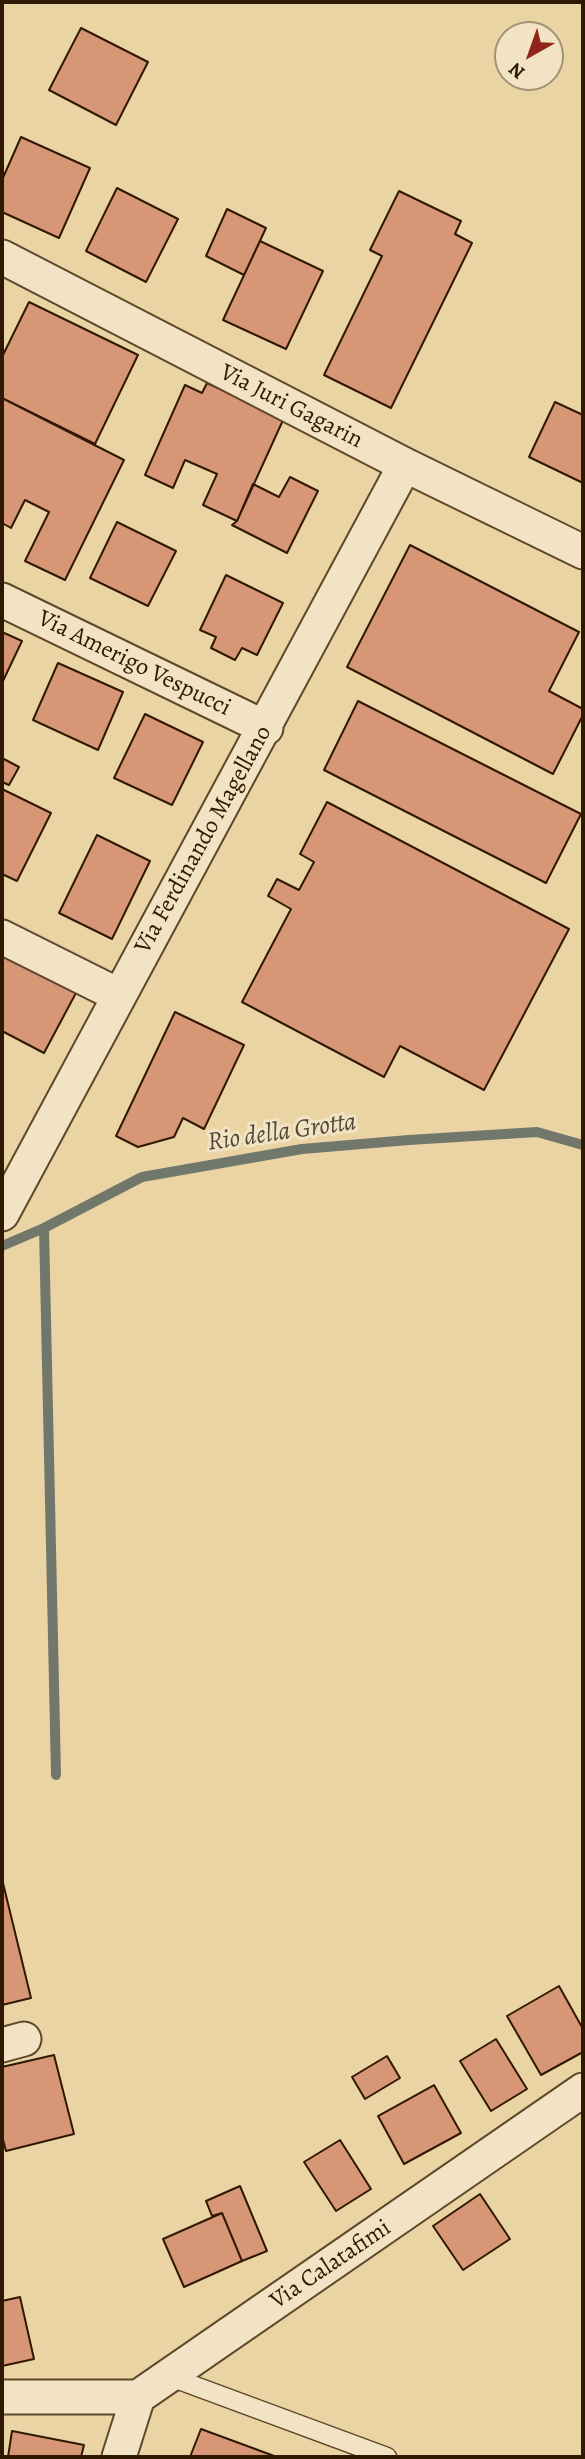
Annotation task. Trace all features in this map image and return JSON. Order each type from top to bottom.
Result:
[{"type":"street","name":"Via Juri Gagarin","points":[[2,257],[405,465],[583,552]]},
{"type":"street","name":"Via Ferdinando Magellano","points":[[2,1214],[118,995],[266,728],[405,465]]},
{"type":"street","name":"Via Amerigo Vespucci","points":[[2,600],[266,728]]},
{"type":"street","points":[[2,937],[118,995]]},
{"type":"street","name":"Via Calatafimi","points":[[138,2397],[579,2093]]},
{"type":"street","points":[[2,2398],[138,2397],[119,2457]]},
{"type":"lane","points":[[168,2376],[387,2457]]},
{"type":"building","points":[[81,28],[148,62],[116,125],[49,90]]},
{"type":"building","points":[[21,137],[90,168],[59,238],[2,212],[2,180]]},
{"type":"building","points":[[117,188],[178,219],[146,282],[86,251]]},
{"type":"building","points":[[399,191],[461,221],[455,234],[472,243],[391,408],[324,375],[382,256],[370,250]]},
{"type":"building","points":[[227,209],[266,228],[244,275],[206,256]]},
{"type":"building","points":[[260,241],[323,271],[286,349],[223,320]]},
{"type":"building","points":[[29,302],[138,355],[95,444],[2,398],[2,357]]},
{"type":"building","points":[[207,383],[284,418],[237,521],[203,505],[217,474],[185,460],[173,488],[145,475],[185,385],[202,393]]},
{"type":"building","points":[[2,398],[124,460],[65,580],[25,561],[49,512],[25,500],[11,528],[2,523]]},
{"type":"building","points":[[555,402],[583,415],[583,483],[529,457]]},
{"type":"building","points":[[290,477],[318,491],[287,553],[232,525],[237,521],[253,484],[279,497]]},
{"type":"building","points":[[117,522],[176,551],[148,606],[90,578]]},
{"type":"building","points":[[410,545],[579,632],[549,691],[583,709],[583,715],[553,774],[347,667]]},
{"type":"building","points":[[226,575],[283,603],[257,655],[242,648],[235,660],[211,648],[216,637],[200,630]]},
{"type":"building","points":[[2,632],[22,641],[2,683]]},
{"type":"building","points":[[58,663],[123,692],[98,750],[33,720]]},
{"type":"building","points":[[358,701],[581,814],[546,883],[324,770]]},
{"type":"building","points":[[145,714],[203,742],[172,805],[114,778]]},
{"type":"building","points":[[2,758],[19,767],[9,785],[2,782]]},
{"type":"building","points":[[2,789],[51,813],[17,881],[2,874]]},
{"type":"building","points":[[327,802],[569,929],[484,1090],[400,1046],[384,1077],[242,1002],[291,909],[268,896],[277,879],[299,890],[314,862],[300,854]]},
{"type":"building","points":[[97,835],[150,861],[112,939],[59,913]]},
{"type":"building","points":[[2,951],[77,991],[44,1053],[2,1031]]},
{"type":"building","points":[[175,1012],[244,1045],[204,1129],[183,1118],[174,1137],[138,1147],[116,1136]]},
{"type":"building","points":[[2,1879],[31,1998],[2,2005]]},
{"type":"building","points":[[559,1986],[583,2029],[583,2052],[541,2075],[507,2016]]},
{"type":"building","points":[[496,2039],[527,2089],[491,2111],[460,2061]]},
{"type":"building","points":[[54,2055],[74,2134],[6,2151],[2,2136],[2,2067]]},
{"type":"building","points":[[387,2056],[400,2078],[365,2099],[352,2077]]},
{"type":"building","points":[[434,2085],[461,2133],[404,2164],[378,2116]]},
{"type":"building","points":[[340,2140],[371,2189],[336,2211],[304,2162]]},
{"type":"building","points":[[240,2186],[267,2251],[242,2261],[222,2213],[212,2216],[206,2201]]},
{"type":"building","points":[[480,2194],[510,2239],[463,2270],[433,2226]]},
{"type":"building","points":[[222,2213],[242,2261],[184,2287],[163,2239]]},
{"type":"building","points":[[20,2297],[34,2359],[2,2366],[2,2301]]},
{"type":"building","points":[[201,2429],[277,2457],[190,2457]]},
{"type":"building","points":[[12,2431],[84,2445],[81,2457],[8,2457]]},
{"type":"waterway","name":"Rio della Grotta","points":[[2,1246],[44,1228],[142,1177],[302,1149],[537,1132],[583,1145]]},
{"type":"waterway","points":[[44,1228],[56,1775]]}]
